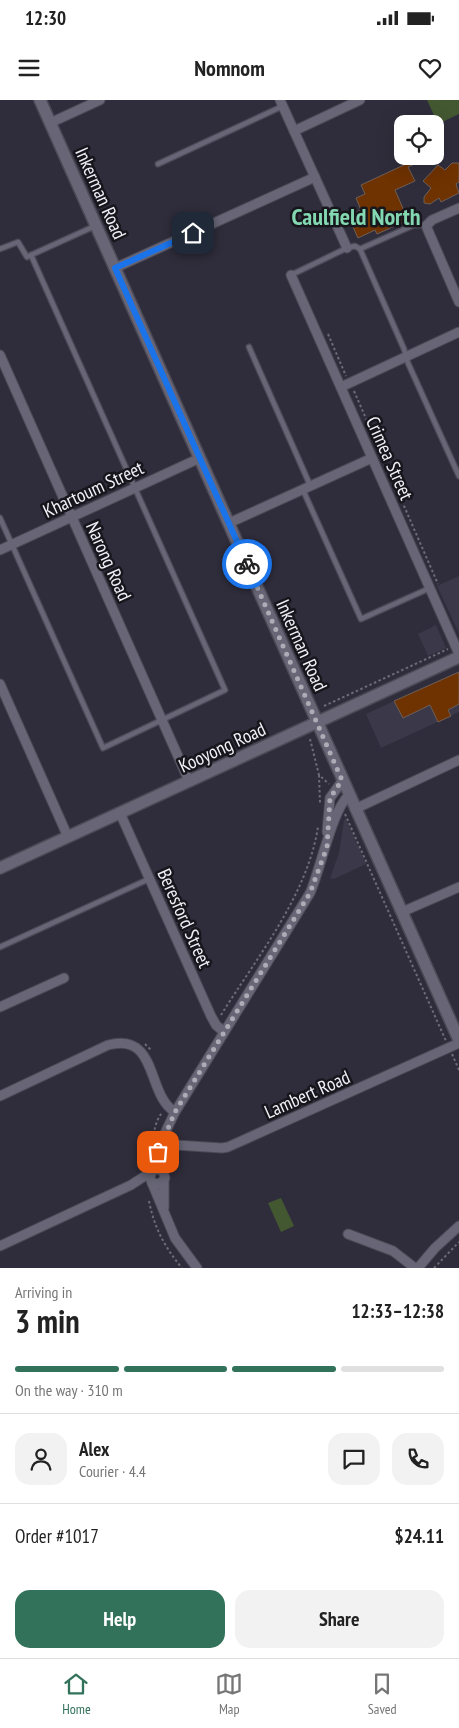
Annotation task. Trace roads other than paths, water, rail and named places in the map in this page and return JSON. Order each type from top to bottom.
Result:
[{"type":"street","name":"Inkerman Road","points":[[40,100],[317,722],[342,780],[345,799],[355,808],[458,1037]]},
{"type":"street","points":[[50,123],[100,100]]},
{"type":"street","points":[[294,131],[360,100]]},
{"type":"street","points":[[282,103],[347,248]]},
{"type":"street","points":[[115,268],[315,177]]},
{"type":"street","points":[[459,208],[432,220],[427,225],[459,302]]},
{"type":"street","name":"Crimea Street","points":[[291,275],[345,384],[372,458],[435,587],[458,652]]},
{"type":"street","points":[[345,384],[459,332]]},
{"type":"street","name":"Narong Road","points":[[0,355],[189,781]]},
{"type":"street","name":"Khartoum Street","points":[[0,550],[200,458]]},
{"type":"street","points":[[229,523],[372,458]]},
{"type":"street","name":"Kooyong Road","points":[[0,868],[317,722],[458,652]]},
{"type":"street","points":[[0,684],[4,703],[68,837]]},
{"type":"street","points":[[355,808],[459,760]]},
{"type":"street","points":[[327,847],[329,803],[334,791],[342,780]]},
{"type":"street","points":[[197,1267],[175,1238],[151,1178],[175,1112],[307,899],[317,879],[345,799]]},
{"type":"street","name":"Beresford Street","points":[[120,813],[216,1025],[224,1032]]},
{"type":"street","points":[[402,912],[459,886]]},
{"type":"street","points":[[0,1007],[64,978]]},
{"type":"street","name":"Lambert Road","points":[[163,1141],[175,1145],[228,1147],[449,1048],[458,1037]]},
{"type":"street","points":[[0,1096],[108,1046],[123,1043],[130,1044],[141,1052],[166,1104],[175,1112]]},
{"type":"street","points":[[163,1141],[163,1171],[166,1176],[164,1181],[164,1213]]},
{"type":"street","points":[[0,1246],[131,1185],[151,1178],[156,1169],[163,1171]]},
{"type":"street","points":[[151,1178],[158,1185],[164,1181]]},
{"type":"street","points":[[348,1234],[393,1251],[416,1268],[459,1226]]},
{"type":"lane","points":[[158,164],[282,103]]},
{"type":"lane","points":[[360,249],[414,224],[427,225]]},
{"type":"lane","points":[[0,249],[18,242],[27,257],[96,225]]},
{"type":"lane","points":[[291,275],[347,248],[355,246],[360,249],[459,476]]},
{"type":"lane","points":[[0,518],[103,748],[225,690],[31,255]]},
{"type":"lane","points":[[249,347],[361,619],[435,587]]},
{"type":"lane","points":[[0,947],[150,879]]},
{"type":"district","name":"Caulfield North","points":[[356,217]]}]
